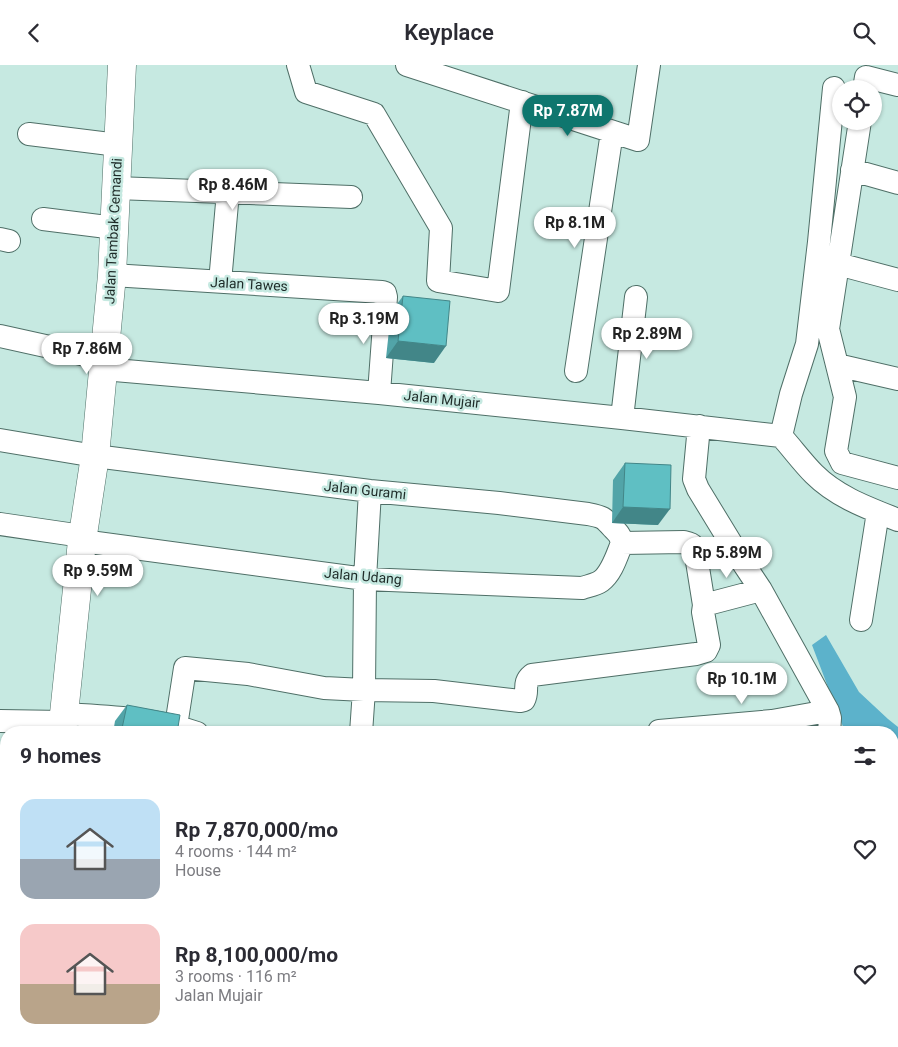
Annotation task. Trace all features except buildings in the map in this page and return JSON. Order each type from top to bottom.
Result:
[{"type":"street","name":"Jalan Tambak Cemandi","points":[[63,723],[82,539],[94,456],[112,275],[122,65]]},
{"type":"street","points":[[298,65],[306,92],[374,114],[441,228],[438,281],[498,291],[522,102]]},
{"type":"street","points":[[407,65],[638,140],[649,65]]},
{"type":"street","points":[[866,80],[866,77],[878,80]]},
{"type":"street","points":[[882,81],[898,85]]},
{"type":"street","points":[[832,109],[807,344],[791,394],[781,436],[804,464],[823,483],[865,508],[888,516],[862,620]]},
{"type":"street","points":[[859,130],[828,329],[845,397],[836,451],[842,463],[898,478]]},
{"type":"street","points":[[576,371],[612,132]]},
{"type":"street","points":[[29,134],[118,145]]},
{"type":"street","points":[[852,170],[898,183]]},
{"type":"street","points":[[116,188],[351,197]]},
{"type":"street","points":[[220,282],[228,192]]},
{"type":"street","points":[[43,219],[115,228]]},
{"type":"street","points":[[838,264],[898,280]]},
{"type":"street","name":"Jalan Tawes","points":[[112,275],[382,292],[391,304],[379,393]]},
{"type":"street","points":[[622,418],[636,297]]},
{"type":"street","name":"Jalan Mujair","points":[[0,335],[103,364],[702,426],[781,436]]},
{"type":"street","points":[[837,365],[898,379]]},
{"type":"street","points":[[702,426],[694,479],[698,489],[762,590],[829,722]]},
{"type":"street","name":"Jalan Gurami","points":[[0,440],[94,456],[370,491],[498,503],[594,515],[607,520],[620,535],[622,543]]},
{"type":"street","points":[[361,726],[364,690],[365,579],[370,491]]},
{"type":"street","name":"Jalan Udang","points":[[0,524],[82,539],[365,579],[582,587],[595,584],[609,573],[622,543]]},
{"type":"street","points":[[187,726],[185,668],[248,674],[324,688],[434,691],[524,701],[526,697],[526,684],[528,678],[532,675],[696,654],[706,651],[709,645],[694,546],[684,542],[622,543]]},
{"type":"street","points":[[704,605],[762,590]]},
{"type":"street","points":[[0,721],[63,723],[116,717],[172,726]]},
{"type":"street","points":[[716,726],[799,717],[829,722]]},
{"type":"water","points":[[826,635],[859,692],[897,726],[843,726],[812,645]]}]
